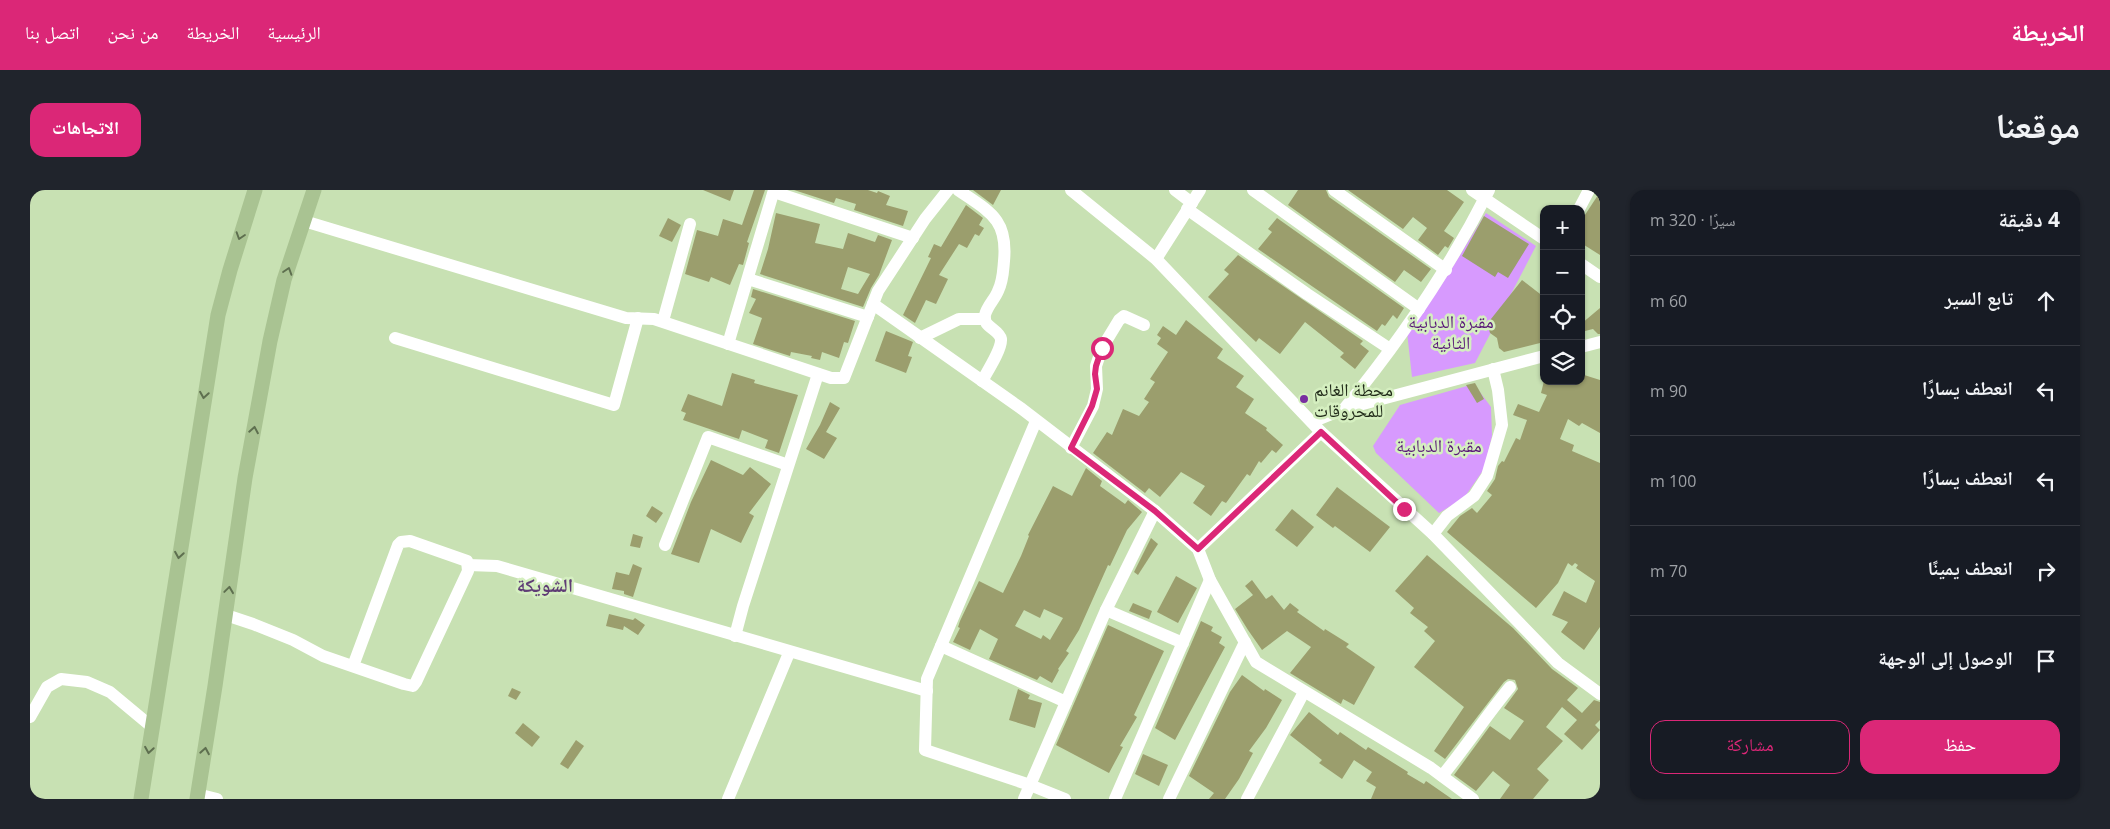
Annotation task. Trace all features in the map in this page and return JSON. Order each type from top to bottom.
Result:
[{"type":"main road","points":[[141,799],[216,325],[230,270],[255,190]]},
{"type":"main road","points":[[197,796],[246,478],[270,341],[284,280],[314,190]]},
{"type":"street","points":[[304,221],[626,318],[663,321],[830,378],[844,378],[878,291],[912,238],[948,190]]},
{"type":"street","points":[[958,190],[991,214],[1001,225],[1005,236],[1004,275],[985,319],[986,324],[999,336],[1001,340],[1000,348],[982,381]]},
{"type":"street","points":[[1071,190],[1156,260],[1316,427],[1433,534],[1558,663],[1600,694]]},
{"type":"street","points":[[1175,190],[1190,206],[1307,294],[1390,349]]},
{"type":"street","points":[[1156,260],[1200,190]]},
{"type":"street","points":[[1253,190],[1419,309]]},
{"type":"street","points":[[1334,190],[1446,270]]},
{"type":"street","points":[[1472,190],[1487,194],[1540,235]]},
{"type":"street","points":[[1581,205],[1588,190]]},
{"type":"street","points":[[728,344],[774,191],[912,238]]},
{"type":"street","points":[[1344,410],[1376,370],[1446,270],[1487,194]]},
{"type":"street","points":[[663,321],[690,224]]},
{"type":"street","points":[[1585,267],[1600,277]]},
{"type":"street","points":[[748,279],[868,317]]},
{"type":"street","points":[[873,304],[1036,420],[1155,511],[1198,549],[1210,580],[1256,662],[1442,776],[1473,799]]},
{"type":"street","points":[[1071,448],[1092,406],[1097,389],[1096,366],[1102,348],[1112,330],[1124,316],[1144,325]]},
{"type":"street","points":[[395,338],[614,405],[638,318]]},
{"type":"street","points":[[920,338],[958,319],[985,319]]},
{"type":"street","points":[[1585,346],[1600,342]]},
{"type":"street","points":[[1198,549],[1316,427],[1344,410],[1540,357]]},
{"type":"street","points":[[1433,534],[1447,516],[1474,496],[1487,476],[1502,425],[1498,390],[1493,369]]},
{"type":"street","points":[[735,636],[818,374]]},
{"type":"street","points":[[1036,420],[927,680],[925,750],[1030,785],[1065,799]]},
{"type":"street","points":[[665,545],[708,437],[788,465]]},
{"type":"street","points":[[1024,799],[1106,610],[1155,511]]},
{"type":"street","points":[[226,615],[292,640],[316,653],[352,666],[404,684],[412,686],[416,682],[468,571],[468,565],[462,558],[410,541],[401,542],[352,666]]},
{"type":"street","points":[[468,565],[497,566],[927,691]]},
{"type":"street","points":[[1115,799],[1210,580]]},
{"type":"street","points":[[1106,610],[1183,643]]},
{"type":"street","points":[[1169,799],[1244,642]]},
{"type":"street","points":[[941,646],[1066,702]]},
{"type":"street","points":[[728,799],[789,652]]},
{"type":"street","points":[[30,718],[48,687],[61,680],[87,682],[110,692],[152,726]]},
{"type":"street","points":[[1442,776],[1510,687]]},
{"type":"street","points":[[1247,799],[1304,692]]},
{"type":"street","points":[[197,796],[217,799]]},
{"type":"green space","name":"مقبرة الدبابية الثانية","points":[[1486,213],[1536,246],[1475,363],[1412,377],[1407,332],[1442,284]]},
{"type":"green space","name":"مقبرة الدبابية","points":[[1474,384],[1491,407],[1492,436],[1484,469],[1464,498],[1439,513],[1376,453],[1373,446],[1400,405]]},
{"type":"building","points":[[703,190],[734,190],[730,201]]},
{"type":"building","points":[[754,190],[765,190],[747,242],[749,243],[743,265],[739,264],[730,285],[711,277],[709,282],[685,274],[697,230],[718,236],[723,219],[742,225]]},
{"type":"building","points":[[794,190],[868,190],[877,193],[878,191],[890,196],[886,205],[908,211],[903,226],[854,210],[856,204],[836,198],[834,203]]},
{"type":"building","points":[[973,190],[1001,190],[993,205]]},
{"type":"building","points":[[1298,190],[1326,190],[1329,197],[1431,269],[1421,282],[1404,270],[1395,282],[1288,205]]},
{"type":"building","points":[[1348,190],[1447,190],[1464,202],[1444,231],[1454,238],[1448,248],[1445,246],[1438,255],[1418,240],[1427,228],[1413,217],[1403,229]]},
{"type":"building","points":[[1600,192],[1600,255],[1585,246],[1585,215]]},
{"type":"building","points":[[966,205],[983,218],[979,225],[984,228],[979,236],[975,234],[967,248],[959,244],[939,275],[948,279],[936,304],[926,300],[915,323],[903,315],[931,258],[928,257],[934,244],[941,247]]},
{"type":"building","points":[[776,213],[820,224],[815,243],[843,249],[848,233],[875,242],[878,235],[892,240],[879,275],[863,307],[760,274]],"holes":[[[848,267],[870,274],[858,294],[841,289]]]},
{"type":"building","points":[[1484,216],[1529,244],[1508,278],[1498,272],[1495,277],[1462,256]]},
{"type":"building","points":[[668,218],[681,225],[672,242],[659,236]]},
{"type":"building","points":[[1277,218],[1404,308],[1397,319],[1393,315],[1385,326],[1382,324],[1377,331],[1258,249],[1272,232],[1268,229]]},
{"type":"building","points":[[1238,255],[1363,341],[1360,344],[1369,351],[1355,369],[1340,357],[1344,353],[1305,322],[1280,354],[1259,338],[1256,342],[1208,297],[1229,274],[1224,270]]},
{"type":"building","points":[[1522,280],[1540,294],[1540,343],[1504,352],[1499,348],[1497,338],[1490,333],[1487,324]]},
{"type":"building","points":[[753,289],[855,321],[848,343],[844,342],[839,358],[822,352],[820,360],[811,358],[812,356],[791,352],[790,356],[753,344],[762,318],[749,313],[756,299],[751,297]]},
{"type":"building","points":[[1600,308],[1600,334],[1593,329],[1585,331],[1585,321]]},
{"type":"building","points":[[1186,320],[1223,349],[1217,358],[1244,376],[1236,387],[1254,399],[1245,413],[1267,428],[1266,430],[1283,445],[1276,453],[1272,450],[1261,463],[1259,461],[1250,476],[1247,474],[1226,503],[1222,501],[1211,516],[1193,503],[1205,486],[1181,472],[1160,497],[1149,488],[1145,493],[1093,453],[1107,432],[1112,435],[1123,409],[1139,416],[1149,402],[1144,399],[1155,382],[1150,379],[1168,352],[1157,344],[1161,338],[1157,335],[1163,326],[1176,335]]},
{"type":"building","points":[[886,331],[913,342],[908,356],[912,357],[906,373],[875,361]]},
{"type":"building","points":[[732,373],[755,380],[754,383],[798,395],[779,453],[765,448],[768,440],[742,430],[739,439],[683,420],[686,413],[681,411],[688,394],[722,406]]},
{"type":"building","points":[[1585,375],[1600,380],[1600,433],[1582,423],[1579,426],[1568,419],[1560,439],[1574,445],[1572,451],[1600,463],[1600,627],[1584,650],[1561,632],[1568,622],[1552,615],[1564,591],[1586,603],[1595,581],[1576,568],[1578,565],[1575,563],[1572,566],[1568,563],[1558,583],[1536,608],[1447,532],[1460,516],[1472,508],[1477,513],[1492,495],[1487,491],[1495,479],[1498,466],[1502,461],[1504,462],[1516,438],[1520,440],[1527,420],[1513,415],[1518,404],[1539,412],[1547,395],[1541,393],[1543,385],[1585,385]]},
{"type":"building","points":[[1475,383],[1484,399],[1477,403],[1466,385]]},
{"type":"building","points":[[830,402],[840,408],[826,432],[837,438],[824,459],[806,449],[820,425]]},
{"type":"building","points":[[711,460],[743,475],[750,467],[771,484],[749,513],[754,516],[741,543],[711,529],[699,563],[671,554],[691,502]]},
{"type":"building","points":[[1086,468],[1102,481],[1100,486],[1125,504],[1128,500],[1142,512],[1127,530],[1110,566],[1108,565],[1079,630],[1066,651],[1069,653],[1058,669],[1052,683],[1040,676],[1037,680],[989,659],[998,639],[980,629],[970,650],[953,642],[960,628],[958,627],[960,621],[979,581],[1003,593],[1021,556],[1028,535],[1053,486],[1072,496]],"holes":[[[1044,609],[1063,618],[1050,640],[1043,635],[1041,639],[1015,626],[1024,610],[1040,618]]]},
{"type":"building","points":[[1337,487],[1390,527],[1370,552],[1335,526],[1333,528],[1316,515]]},
{"type":"building","points":[[652,506],[663,513],[656,523],[646,516]]},
{"type":"building","points":[[1292,509],[1314,527],[1297,547],[1275,530]]},
{"type":"building","points":[[633,534],[643,537],[640,548],[630,546]]},
{"type":"building","points":[[1151,538],[1158,544],[1138,575],[1134,572]]},
{"type":"building","points":[[1427,555],[1513,628],[1552,669],[1578,688],[1567,700],[1582,713],[1594,700],[1600,702],[1600,720],[1595,725],[1600,730],[1582,750],[1564,734],[1577,720],[1562,707],[1546,727],[1563,741],[1537,769],[1549,780],[1533,799],[1500,799],[1510,785],[1493,771],[1476,791],[1454,775],[1490,726],[1510,740],[1524,721],[1504,708],[1518,689],[1515,680],[1508,679],[1504,682],[1445,759],[1434,751],[1464,707],[1414,667],[1435,641],[1424,631],[1428,627],[1410,613],[1414,608],[1395,591]]},
{"type":"building","points":[[633,564],[642,568],[633,597],[624,594],[624,591],[612,589],[616,572],[629,575]]},
{"type":"building","points":[[1176,576],[1197,588],[1178,623],[1157,612]]},
{"type":"building","points":[[1252,580],[1266,599],[1272,595],[1284,610],[1290,603],[1299,610],[1297,612],[1324,631],[1325,629],[1349,644],[1346,647],[1375,667],[1354,705],[1343,699],[1341,704],[1290,673],[1311,647],[1287,631],[1262,650],[1235,609],[1253,595],[1245,586]]},
{"type":"building","points":[[1133,603],[1152,611],[1149,619],[1129,611]]},
{"type":"building","points":[[609,614],[633,620],[635,618],[645,625],[638,635],[624,626],[623,630],[606,626]]},
{"type":"building","points":[[1201,621],[1213,627],[1211,631],[1222,637],[1219,643],[1225,647],[1175,740],[1155,728]]},
{"type":"building","points":[[1108,625],[1164,651],[1134,715],[1137,717],[1120,746],[1123,747],[1109,773],[1056,745]]},
{"type":"building","points":[[1242,675],[1264,691],[1265,689],[1282,700],[1266,728],[1249,751],[1253,753],[1239,779],[1225,799],[1209,799],[1214,793],[1189,776],[1230,692]]},
{"type":"building","points":[[512,688],[521,692],[516,700],[508,696]]},
{"type":"building","points":[[1018,689],[1030,695],[1028,699],[1042,703],[1035,728],[1009,720]]},
{"type":"building","points":[[1309,712],[1338,735],[1340,732],[1366,750],[1368,747],[1408,772],[1407,774],[1424,784],[1426,781],[1452,799],[1371,799],[1376,787],[1366,781],[1372,772],[1354,760],[1342,779],[1319,763],[1322,760],[1290,735]]},
{"type":"building","points":[[523,723],[540,737],[532,747],[515,733]]},
{"type":"building","points":[[576,740],[584,746],[568,769],[560,764]]},
{"type":"building","points":[[1143,754],[1168,765],[1159,786],[1135,774]]},
{"type":"place","name":"محطة الغانم للمحروقات","points":[[1304,399]]},
{"type":"district","name":"الشويكة","points":[[545,585]]},
{"type":"route","points":[[1102,348],[1096,366],[1097,389],[1092,406],[1071,448],[1155,511],[1198,549],[1321,432],[1404,509]]}]
